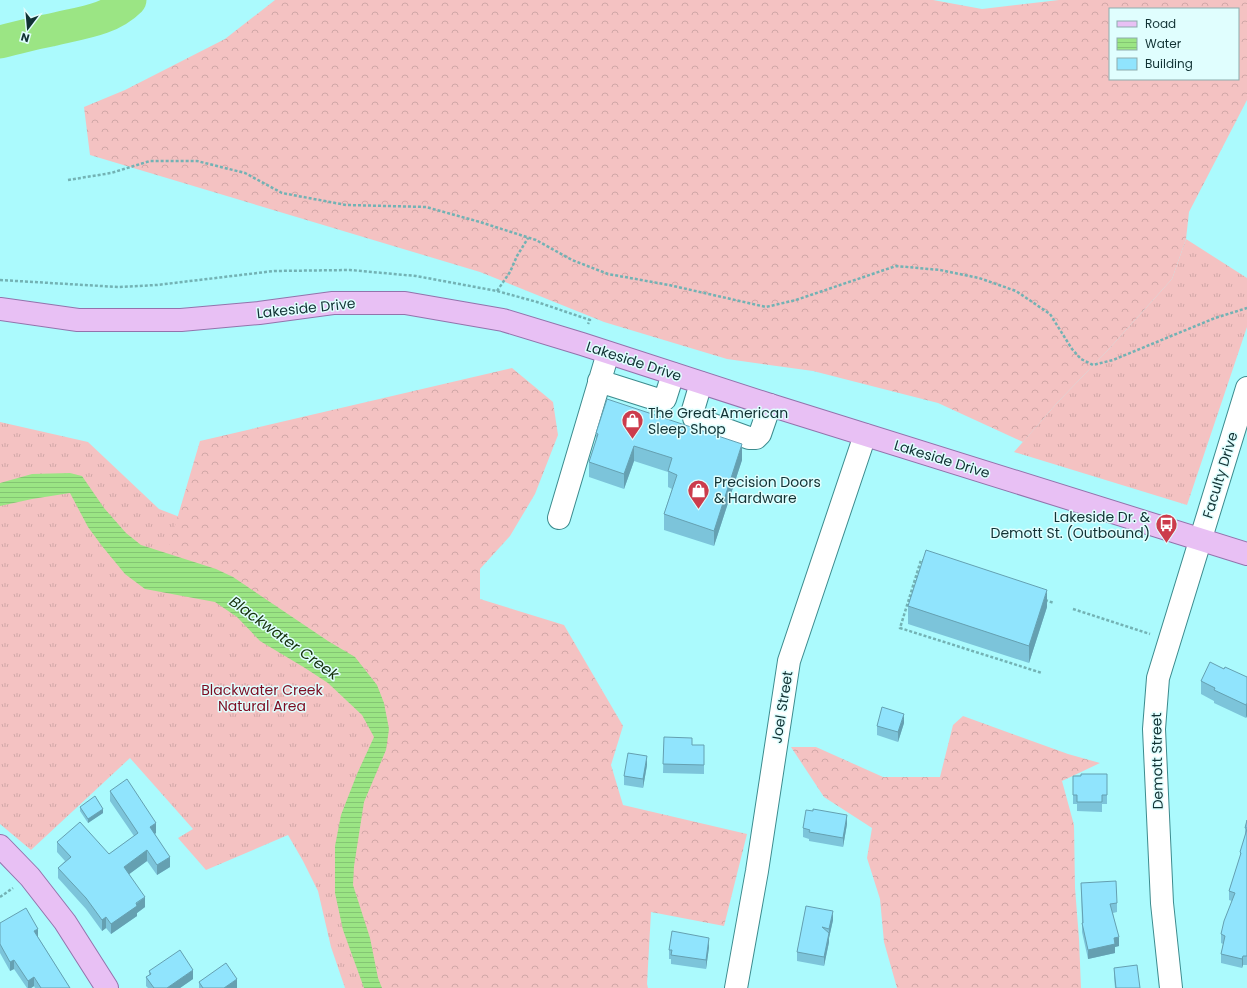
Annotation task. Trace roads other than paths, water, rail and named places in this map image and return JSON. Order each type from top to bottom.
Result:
[{"type":"main road","name":"Lakeside Drive","points":[[0,309],[78,320],[181,320],[259,313],[334,303],[405,303],[503,320],[1247,554]]},
{"type":"main road","points":[[0,846],[30,878],[65,922],[107,988]]},
{"type":"street","points":[[559,518],[608,353]]},
{"type":"street","points":[[599,381],[662,401],[665,399],[673,374]]},
{"type":"street","points":[[701,383],[693,410],[694,418],[749,438],[756,438],[760,434],[770,405]]},
{"type":"street","name":"Faculty Drive","points":[[1200,539],[1247,388]]},
{"type":"street","name":"Joel Street","points":[[736,988],[757,872],[789,661],[865,435]]},
{"type":"street","name":"Demott Street","points":[[1171,988],[1162,903],[1154,729],[1158,678],[1200,539]]},
{"type":"water","points":[[70,473],[82,476],[104,508],[126,533],[141,545],[216,569],[233,577],[328,641],[355,657],[377,685],[384,703],[389,729],[386,750],[364,802],[354,866],[353,885],[370,938],[378,978],[382,988],[364,988],[343,930],[335,893],[335,846],[341,815],[357,774],[374,737],[362,715],[328,683],[260,641],[237,617],[215,602],[145,589],[125,574],[88,527],[70,493],[0,506],[0,483],[32,474]]},
{"type":"waterway","name":"Blackwater Creek","points":[[0,42],[103,17],[113,13],[130,0]]},
{"type":"place","name":"The Great American Sleep Shop","points":[[632,440]]},
{"type":"place","name":"Precision Doors & Hardware","points":[[698,510]]},
{"type":"place","name":"Lakeside Dr. & Demott St. (Outbound)","points":[[1166,544]]},
{"type":"park label","name":"Blackwater Creek Natural Area","points":[[262,698]]}]
